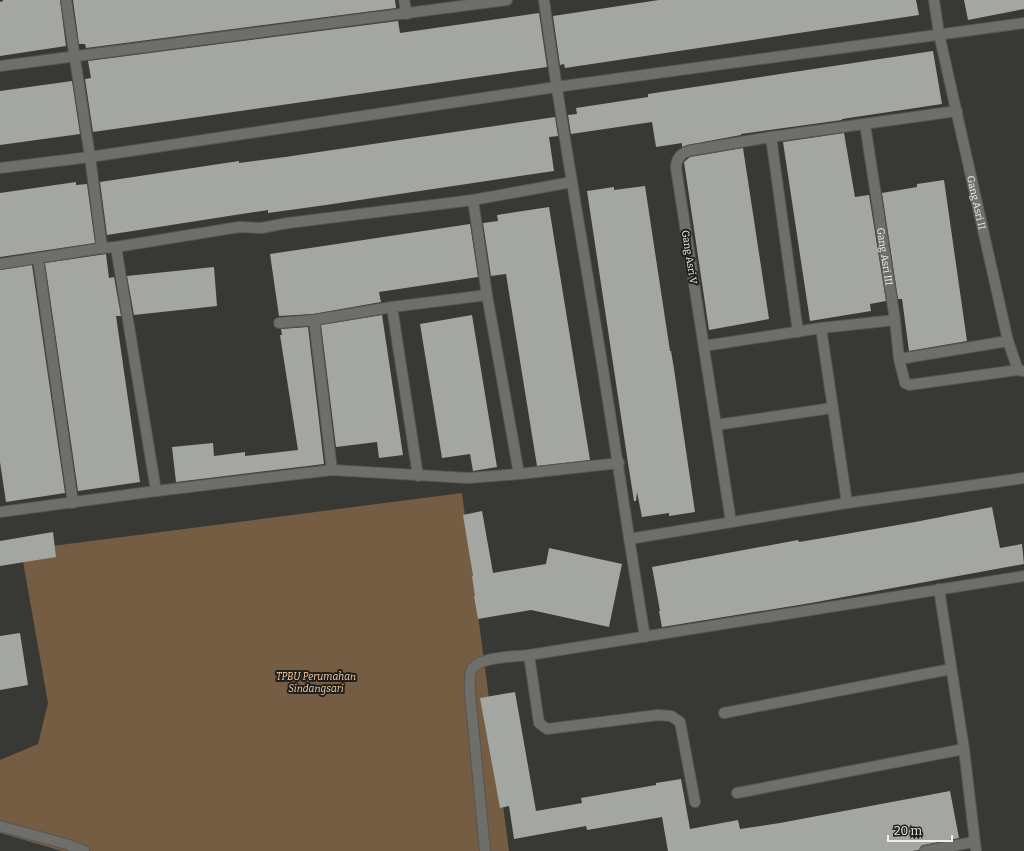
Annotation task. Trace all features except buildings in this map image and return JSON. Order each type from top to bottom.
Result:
[{"type":"street","points":[[66,0],[102,248]]},
{"type":"street","points":[[404,0],[407,14]]},
{"type":"street","points":[[0,66],[508,0]]},
{"type":"street","points":[[544,0],[556,87],[619,463],[629,539],[645,637]]},
{"type":"street","name":"Gang Asri II","points":[[934,0],[939,34],[1008,341],[1021,370]]},
{"type":"street","points":[[0,168],[90,157],[556,87],[939,34],[1024,24]]},
{"type":"street","points":[[798,332],[771,137],[957,111]]},
{"type":"street","name":"Gang Asri III","points":[[865,124],[895,320],[899,359],[906,384],[909,385],[1021,370]]},
{"type":"street","name":"Gang Asri V","points":[[731,522],[676,168],[677,159],[683,153],[688,151],[771,137]]},
{"type":"street","points":[[0,264],[239,227],[261,228],[288,223],[473,200],[572,182]]},
{"type":"street","points":[[473,200],[487,295],[519,474]]},
{"type":"street","points":[[116,247],[156,491]]},
{"type":"street","points":[[38,258],[73,503]]},
{"type":"street","points":[[279,323],[314,320],[392,307],[487,295]]},
{"type":"street","points":[[392,307],[418,476]]},
{"type":"street","points":[[314,320],[332,470]]},
{"type":"street","points":[[704,346],[820,328],[895,320]]},
{"type":"street","points":[[820,328],[847,503]]},
{"type":"street","points":[[899,359],[1008,341]]},
{"type":"street","points":[[716,425],[832,408]]},
{"type":"street","points":[[0,512],[156,491],[332,470],[468,478],[619,463]]},
{"type":"street","points":[[629,539],[847,503],[1024,478]]},
{"type":"street","points":[[485,851],[470,693],[471,671],[476,665],[488,659],[528,655],[645,637],[1024,576]]},
{"type":"street","points":[[925,851],[975,846],[964,749],[939,589]]},
{"type":"street","points":[[528,655],[539,723],[547,729],[658,715],[671,716],[680,722],[695,802]]},
{"type":"street","points":[[724,712],[952,669]]},
{"type":"street","points":[[738,793],[964,749]]},
{"type":"street","points":[[0,826],[66,844],[84,851]]},
{"type":"green space","name":"TPBU Perumahan Sindangsari","points":[[462,493],[509,851],[62,851],[0,833],[0,760],[38,744],[48,703],[21,550]]}]
